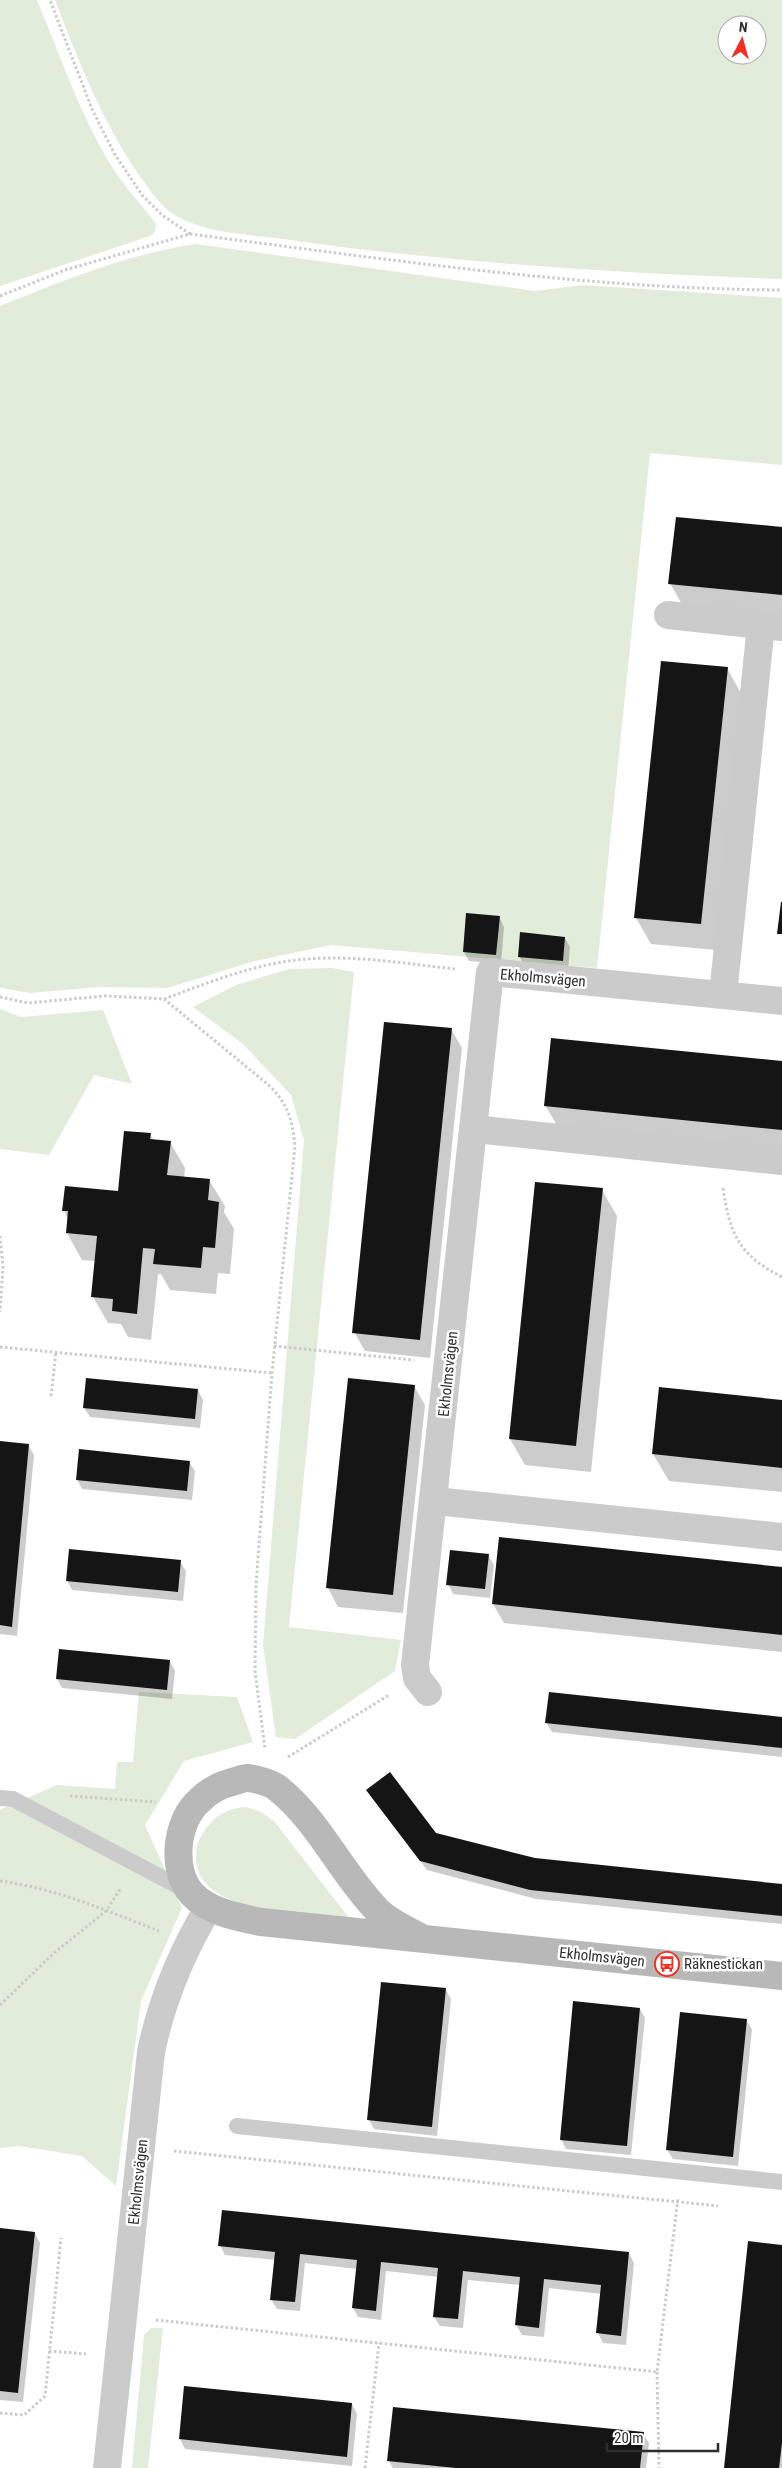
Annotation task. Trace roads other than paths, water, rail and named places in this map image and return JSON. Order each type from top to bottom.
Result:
[{"type":"street","points":[[668,615],[771,626],[723,994]]},
{"type":"street","name":"Ekholmsvägen","points":[[422,1685],[415,1665],[490,972],[782,1001]]},
{"type":"street","points":[[474,1129],[782,1161]]},
{"type":"street","points":[[434,1501],[782,1537]]},
{"type":"street","name":"Ekholmsvägen","points":[[422,1938],[378,1912],[340,1866],[304,1815],[275,1786],[247,1778],[221,1785],[198,1801],[183,1825],[178,1859],[182,1875],[200,1900],[233,1916],[261,1922],[782,1976]]},
{"type":"street","name":"Ekholmsvägen","points":[[107,2468],[151,2052],[158,2019],[168,1987],[188,1943],[200,1900]]},
{"type":"lane","points":[[0,1798],[12,1799],[200,1900]]},
{"type":"lane","points":[[237,2126],[782,2182]]},
{"type":"place","name":"Räknestickan","points":[[667,1964]]}]
